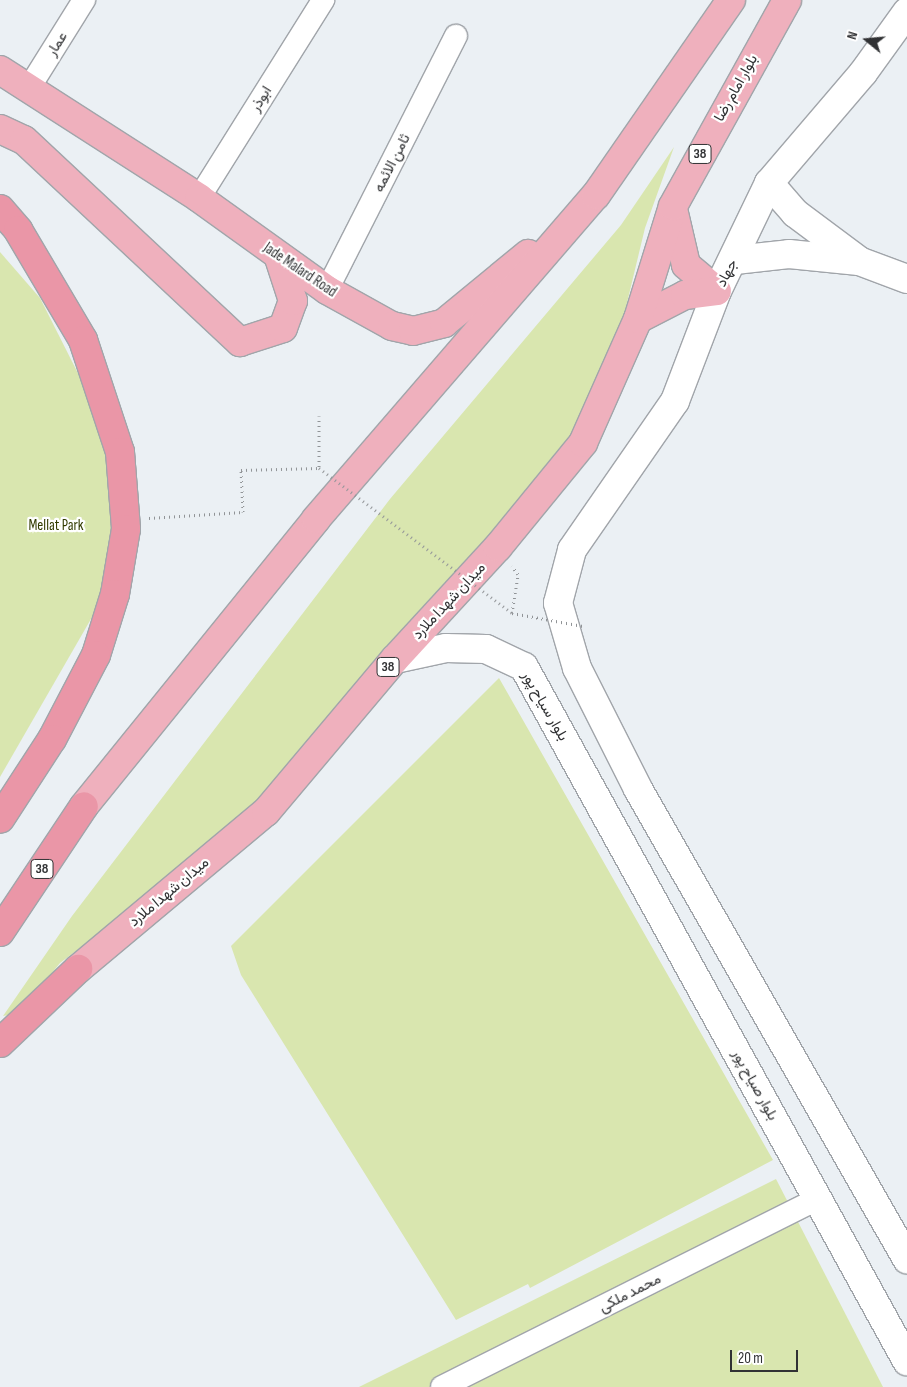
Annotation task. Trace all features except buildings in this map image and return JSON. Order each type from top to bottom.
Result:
[{"type":"highway","points":[[0,210],[18,230],[82,340],[120,452],[125,519],[115,594],[96,655],[52,739],[0,820]]},
{"type":"highway","name":"38","points":[[0,932],[84,806]]},
{"type":"highway","name":"38","points":[[0,1043],[78,968]]},
{"type":"main road","name":"38","points":[[84,806],[316,519],[596,195],[731,0]]},
{"type":"main road","name":"بلوار امام رضا","points":[[638,319],[673,206],[787,0]]},
{"type":"main road","name":"جهاد","points":[[638,789],[577,668],[558,603],[572,550],[675,401],[717,291],[735,260],[769,183],[863,73],[907,12]]},
{"type":"main road","name":"Jade Malard Road","points":[[0,70],[199,198],[327,290],[392,326],[413,331],[444,323],[596,195]]},
{"type":"main road","points":[[0,129],[24,140],[225,332],[240,342],[283,328],[293,302],[280,258]]},
{"type":"main road","points":[[769,183],[795,213],[859,261]]},
{"type":"main road","points":[[673,206],[686,265],[717,291]]},
{"type":"main road","points":[[735,260],[789,254],[859,261],[907,279]]},
{"type":"main road","points":[[638,319],[685,295],[717,291]]},
{"type":"main road","name":"میدان شهدا ملارد","points":[[78,968],[266,812],[395,659],[498,547],[583,443],[638,319]]},
{"type":"main road","name":"بلوار سیاح پور","points":[[395,659],[446,648],[486,648],[524,668],[603,809]]},
{"type":"main road","points":[[603,809],[638,789],[907,1259]]},
{"type":"main road","name":"بلوار صیاح پور","points":[[603,809],[907,1362]]},
{"type":"street","name":"عمار","points":[[29,88],[84,0]]},
{"type":"street","name":"ابوذر","points":[[199,198],[323,0]]},
{"type":"street","name":"ثامن الائمه","points":[[327,290],[456,36]]},
{"type":"street","name":"محمد ملکی","points":[[442,1387],[818,1200]]},
{"type":"path","points":[[319,416],[319,468]]},
{"type":"path","points":[[125,519],[243,512],[241,470],[319,468],[512,613],[583,626]]},
{"type":"path","points":[[512,613],[518,574]]},
{"type":"green space","points":[[674,147],[645,228],[619,336],[575,436],[259,805],[189,865],[60,963],[19,1013],[3,1016],[72,916],[390,499],[621,225]]},
{"type":"green space","name":"Mellat Park","points":[[0,252],[40,298],[98,413],[112,488],[111,564],[95,612],[0,777]]},
{"type":"green space","points":[[499,678],[773,1160],[530,1288],[528,1284],[456,1320],[241,975],[231,946]]},
{"type":"green space","points":[[776,1179],[883,1387],[359,1387]]}]
